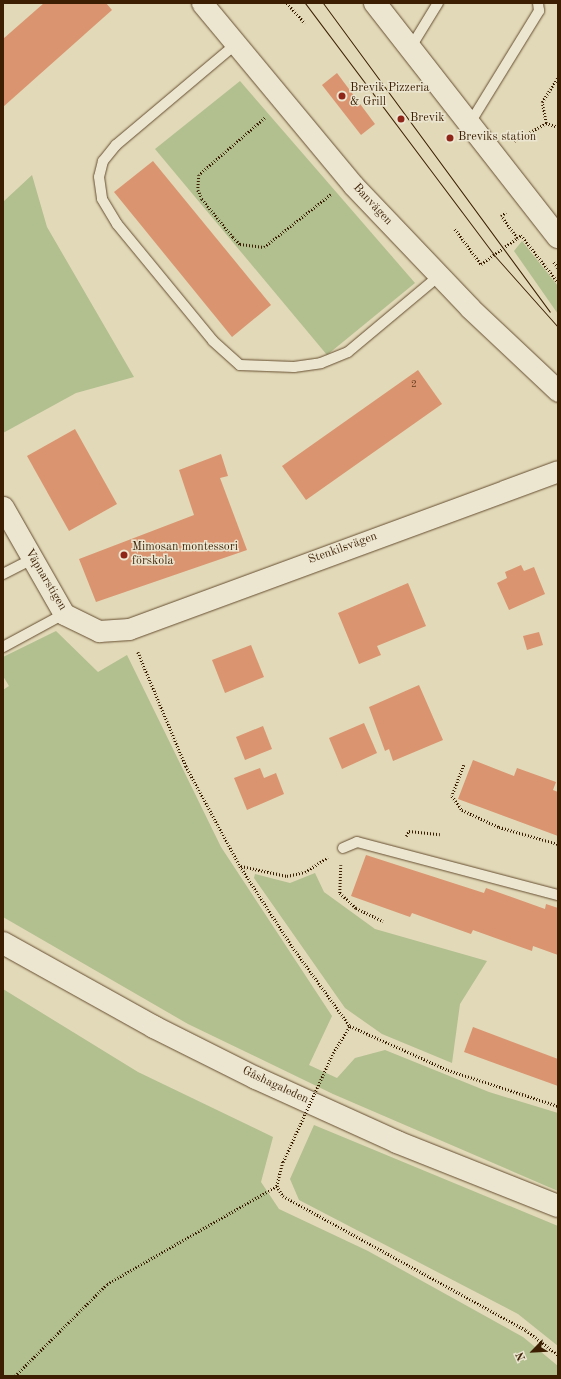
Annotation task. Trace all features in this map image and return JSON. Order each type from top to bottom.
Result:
[{"type":"main road","points":[[375,3],[495,153],[558,237]]},
{"type":"main road","name":"Gåshagaleden","points":[[3,942],[154,1027],[256,1078],[397,1142],[558,1206]]},
{"type":"street","name":"Banvägen","points":[[202,3],[348,180],[439,276],[558,391]]},
{"type":"street","name":"Stenkilsvägen","points":[[129,629],[558,471]]},
{"type":"street","name":"Väpnarstigen","points":[[4,512],[64,614],[99,631],[129,629]]},
{"type":"lane","points":[[411,48],[438,3]]},
{"type":"lane","points":[[470,123],[539,11],[538,3]]},
{"type":"lane","points":[[236,44],[116,145],[103,161],[99,177],[102,199],[117,224],[213,341],[240,365],[294,367],[321,363],[348,352],[439,276]]},
{"type":"lane","points":[[3,574],[33,559]]},
{"type":"lane","points":[[3,647],[64,614]]},
{"type":"lane","points":[[343,848],[357,842],[558,895]]},
{"type":"path","points":[[287,3],[304,23]]},
{"type":"path","points":[[546,123],[542,102],[558,77]]},
{"type":"path","points":[[284,103],[200,175],[198,190],[202,199],[232,237],[240,244],[264,248],[348,180]]},
{"type":"path","points":[[495,153],[546,123],[558,127]]},
{"type":"path","points":[[501,216],[517,238]]},
{"type":"path","points":[[455,229],[481,264],[521,235],[558,282]]},
{"type":"path","points":[[129,629],[186,766],[240,866],[294,949],[350,1026],[448,1070],[558,1106]]},
{"type":"path","points":[[464,765],[452,796],[462,810],[499,827],[558,844]]},
{"type":"path","points":[[407,834],[416,831],[440,834]]},
{"type":"path","points":[[240,866],[287,876],[305,872],[343,848]]},
{"type":"path","points":[[343,848],[340,893],[356,908],[383,921]]},
{"type":"path","points":[[350,1026],[333,1053],[282,1162],[277,1186],[283,1196],[526,1330],[558,1355]]},
{"type":"path","points":[[15,1376],[107,1284],[277,1186]]},
{"type":"green space","points":[[240,81],[415,283],[327,355],[155,149]]},
{"type":"green space","points":[[32,175],[47,227],[134,377],[76,393],[3,433],[3,202]]},
{"type":"green space","points":[[522,241],[558,286],[558,314],[514,251]]},
{"type":"green space","points":[[56,631],[98,672],[127,655],[221,847],[332,1016],[309,1065],[337,1078],[355,1058],[385,1050],[489,1092],[558,1113],[558,1191],[333,1094],[188,1024],[3,917],[3,690],[9,686],[3,676],[3,657]]},
{"type":"green space","points":[[315,873],[324,892],[375,929],[487,961],[460,1004],[452,1063],[382,1034],[345,1008],[254,878],[255,874],[290,883]]},
{"type":"green space","points":[[3,989],[138,1072],[273,1137],[261,1182],[279,1209],[368,1251],[523,1337],[558,1366],[558,1376],[3,1376]]},
{"type":"green space","points":[[314,1125],[558,1226],[558,1346],[518,1314],[299,1200],[290,1179]]},
{"type":"building","points":[[44,3],[106,3],[112,10],[3,107],[3,39]]},
{"type":"building","points":[[337,73],[375,124],[361,135],[322,85]]},
{"type":"building","points":[[153,161],[271,305],[232,337],[114,192]]},
{"type":"building","points":[[418,370],[442,404],[306,500],[282,466]]},
{"type":"building","points":[[75,429],[117,504],[69,531],[27,456]]},
{"type":"building","points":[[221,454],[228,476],[220,478],[247,550],[96,602],[79,559],[194,515],[179,470]]},
{"type":"building","points":[[521,565],[524,571],[534,567],[545,594],[509,610],[497,583],[507,578],[505,572]]},
{"type":"building","points":[[408,583],[426,626],[377,646],[381,655],[359,664],[338,613]]},
{"type":"building","points":[[539,632],[543,645],[527,650],[523,636]]},
{"type":"building","points":[[251,645],[264,677],[225,693],[212,660]]},
{"type":"building","points":[[419,685],[443,740],[393,761],[389,749],[385,751],[369,707]]},
{"type":"building","points":[[364,723],[377,753],[342,769],[329,738]]},
{"type":"building","points":[[263,726],[272,749],[245,760],[236,737]]},
{"type":"building","points":[[473,760],[514,776],[517,768],[556,782],[553,790],[558,792],[558,836],[458,799]]},
{"type":"building","points":[[260,768],[264,778],[276,773],[284,794],[247,810],[234,778]]},
{"type":"building","points":[[366,855],[484,893],[486,888],[545,909],[546,904],[558,908],[558,955],[533,946],[532,951],[473,930],[471,934],[412,913],[410,917],[351,896]]},
{"type":"building","points":[[473,1027],[558,1059],[558,1086],[464,1052]]},
{"type":"tram line","points":[[305,3],[494,255],[558,327]]},
{"type":"tram line","points":[[323,3],[550,312]]},
{"type":"place","name":"Brevik Pizzeria & Grill","points":[[342,96]]},
{"type":"place","name":"Brevik","points":[[401,119]]},
{"type":"place","name":"Breviks station","points":[[450,138]]},
{"type":"place","name":"Mimosan montessori förskola","points":[[124,555]]}]
